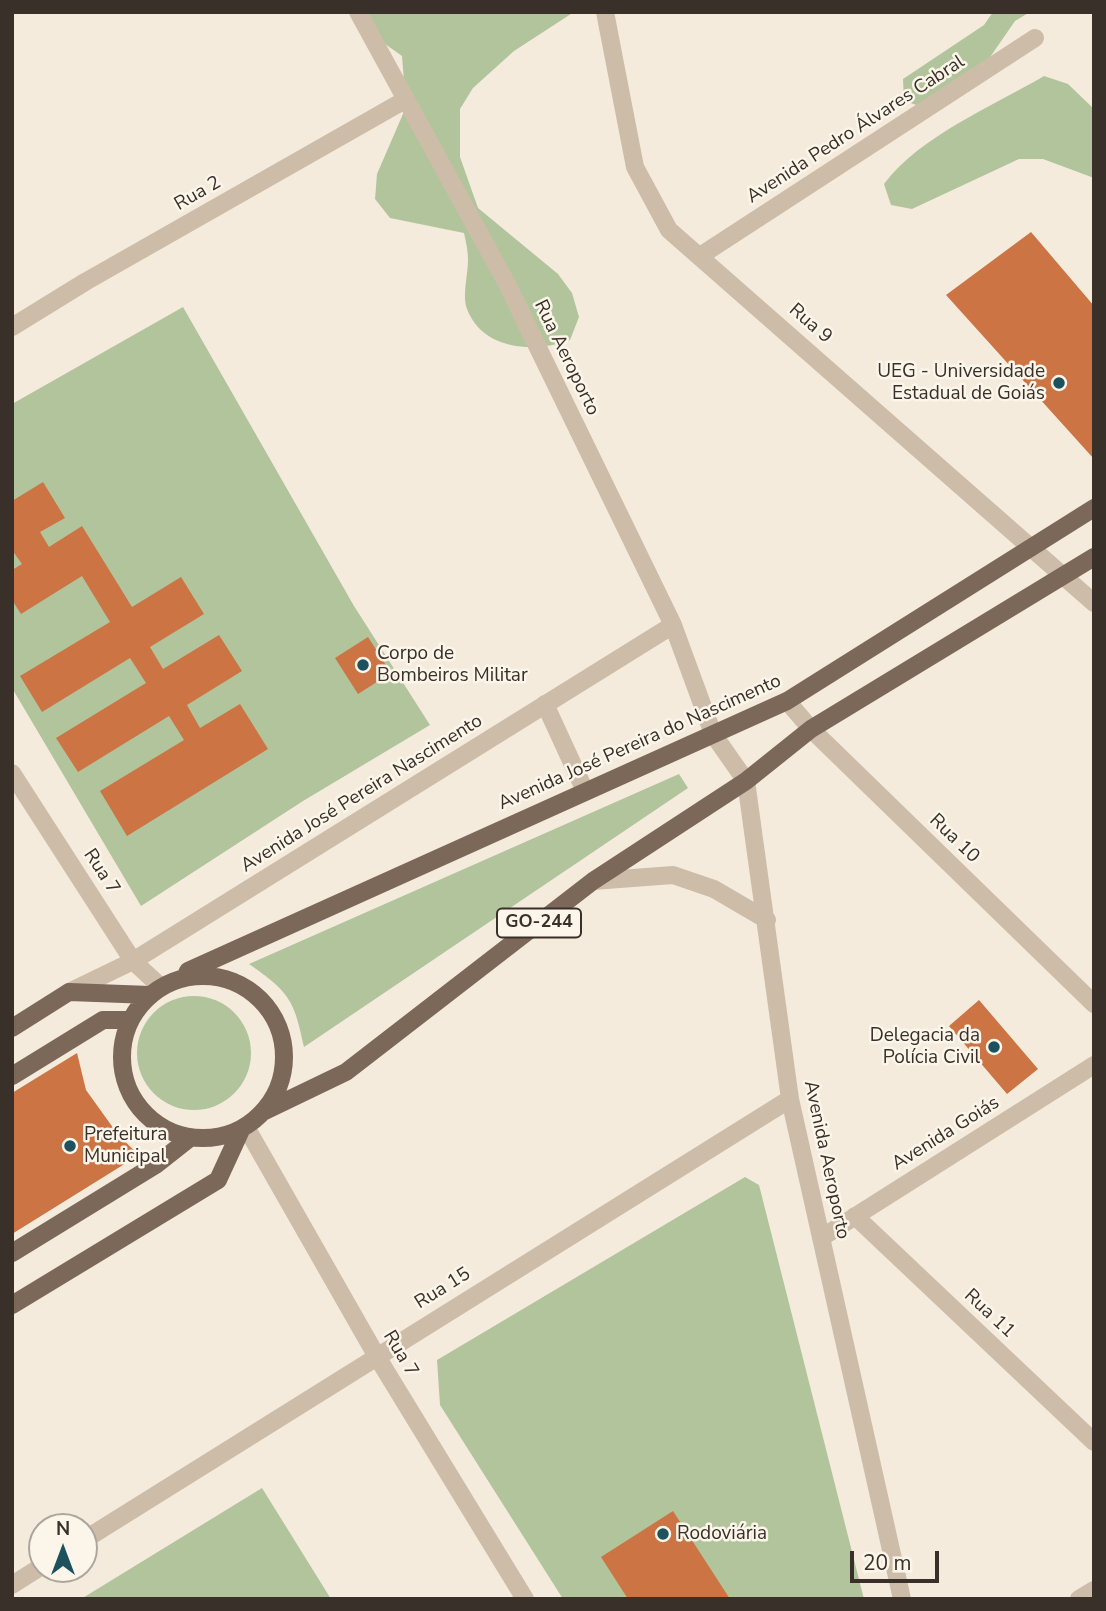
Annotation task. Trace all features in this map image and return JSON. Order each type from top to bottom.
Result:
[{"type":"main road","name":"Avenida José Pereira do Nascimento","points":[[185,978],[188,971],[787,701],[1094,508]]},
{"type":"main road","name":"Avenida José Pereira do Nascimento","points":[[265,1111],[279,1090],[285,1065],[284,1039],[274,1015],[257,996],[235,982],[211,976],[185,978],[155,991],[130,1020],[122,1044],[122,1070],[130,1094],[145,1115],[165,1130],[190,1138],[216,1138],[244,1128],[265,1111],[346,1072],[593,881],[746,781],[811,729],[1094,557]]},
{"type":"main road","name":"GO-244","points":[[69,992],[155,991]]},
{"type":"main road","name":"Avenida José Pereira Nascimento","points":[[12,1028],[69,992]]},
{"type":"main road","points":[[12,1076],[103,1020],[130,1020]]},
{"type":"main road","name":"GO-244","points":[[12,1305],[218,1180],[244,1128]]},
{"type":"main road","points":[[12,1253],[157,1164],[190,1138]]},
{"type":"street","name":"Rua Aeroporto","points":[[358,12],[507,284],[673,625],[713,734]]},
{"type":"street","name":"Rua 9","points":[[605,12],[635,167],[669,230],[1094,603]]},
{"type":"street","name":"Avenida Pedro Álvares Cabral","points":[[700,256],[1035,38]]},
{"type":"street","name":"Rua 2","points":[[12,327],[85,282],[405,100]]},
{"type":"street","name":"Avenida José Pereira Nascimento","points":[[69,992],[133,961],[673,625]]},
{"type":"street","name":"Rua 10","points":[[787,701],[811,729],[1094,1004]]},
{"type":"street","points":[[545,704],[585,791]]},
{"type":"street","name":"Avenida Aeroporto","points":[[713,734],[746,781],[790,1099],[902,1599]]},
{"type":"street","name":"Rua 7","points":[[12,773],[155,991]]},
{"type":"street","points":[[593,881],[673,875],[714,889],[767,920]]},
{"type":"street","name":"Avenida Goiás","points":[[821,1238],[1094,1065]]},
{"type":"street","name":"Rua 15","points":[[98,1531],[376,1355],[790,1099]]},
{"type":"street","name":"Rua 7","points":[[244,1128],[376,1355],[525,1599]]},
{"type":"street","name":"Rua 11","points":[[855,1216],[1094,1442]]},
{"type":"street","points":[[12,1585],[28,1575]]},
{"type":"street","points":[[1079,1599],[1094,1590]]},
{"type":"green space","points":[[351,12],[574,12],[514,51],[473,88],[460,109],[460,157],[478,208],[558,274],[572,293],[579,317],[570,340],[541,347],[526,347],[497,341],[485,333],[467,309],[465,292],[468,260],[464,233],[390,218],[375,199],[377,174],[406,107],[402,56],[364,29]]},
{"type":"green space","points":[[993,12],[1030,12],[1015,21],[986,63],[929,109],[904,101],[903,79],[984,25]]},
{"type":"green space","points":[[1044,76],[1068,84],[1094,109],[1094,178],[1043,159],[1019,159],[912,209],[891,205],[884,184],[917,151],[958,123]]},
{"type":"green space","points":[[183,307],[354,606],[430,725],[303,801],[141,906],[12,688],[12,404]]},
{"type":"green space","points":[[679,774],[688,788],[304,1047],[297,1018],[288,998],[273,982],[249,964]]},
{"type":"green space","points":[[194,996],[216,1000],[226,1005],[242,1021],[247,1031],[251,1053],[247,1075],[242,1085],[226,1101],[216,1106],[194,1110],[172,1106],[162,1101],[146,1085],[141,1075],[137,1053],[141,1031],[146,1021],[162,1005],[172,1000]]},
{"type":"green space","points":[[745,1177],[759,1185],[864,1599],[563,1599],[440,1405],[437,1360]]},
{"type":"green space","points":[[262,1488],[331,1599],[81,1599]]},
{"type":"building","name":"UEG - Universidade Estadual de Goiás","points":[[1031,232],[1094,306],[1094,459],[946,295]]},
{"type":"building","points":[[43,482],[65,518],[40,532],[49,547],[82,526],[132,607],[181,577],[204,614],[150,647],[163,669],[219,635],[242,671],[187,705],[200,728],[240,704],[268,749],[127,836],[100,791],[184,740],[169,716],[78,772],[56,738],[146,683],[130,658],[42,712],[20,676],[110,622],[82,576],[21,614],[12,600],[12,570],[22,564],[12,550],[12,501]]},
{"type":"building","name":"Corpo de Bombeiros Militar","points":[[368,637],[391,673],[358,694],[335,658]]},
{"type":"building","name":"Delegacia da Polícia Civil","points":[[979,1000],[1038,1069],[1007,1094],[949,1026]]},
{"type":"building","name":"Prefeitura Municipal","points":[[77,1053],[86,1090],[119,1136],[139,1155],[12,1234],[12,1093]]},
{"type":"building","name":"Rodoviária","points":[[673,1511],[730,1599],[628,1599],[601,1557]]},
{"type":"place","name":"UEG - Universidade Estadual de Goiás","points":[[1059,383]]},
{"type":"place","name":"Corpo de Bombeiros Militar","points":[[363,665]]},
{"type":"place","name":"Delegacia da Polícia Civil","points":[[994,1047]]},
{"type":"place","name":"Prefeitura Municipal","points":[[70,1146]]},
{"type":"place","name":"Rodoviária","points":[[663,1534]]}]
